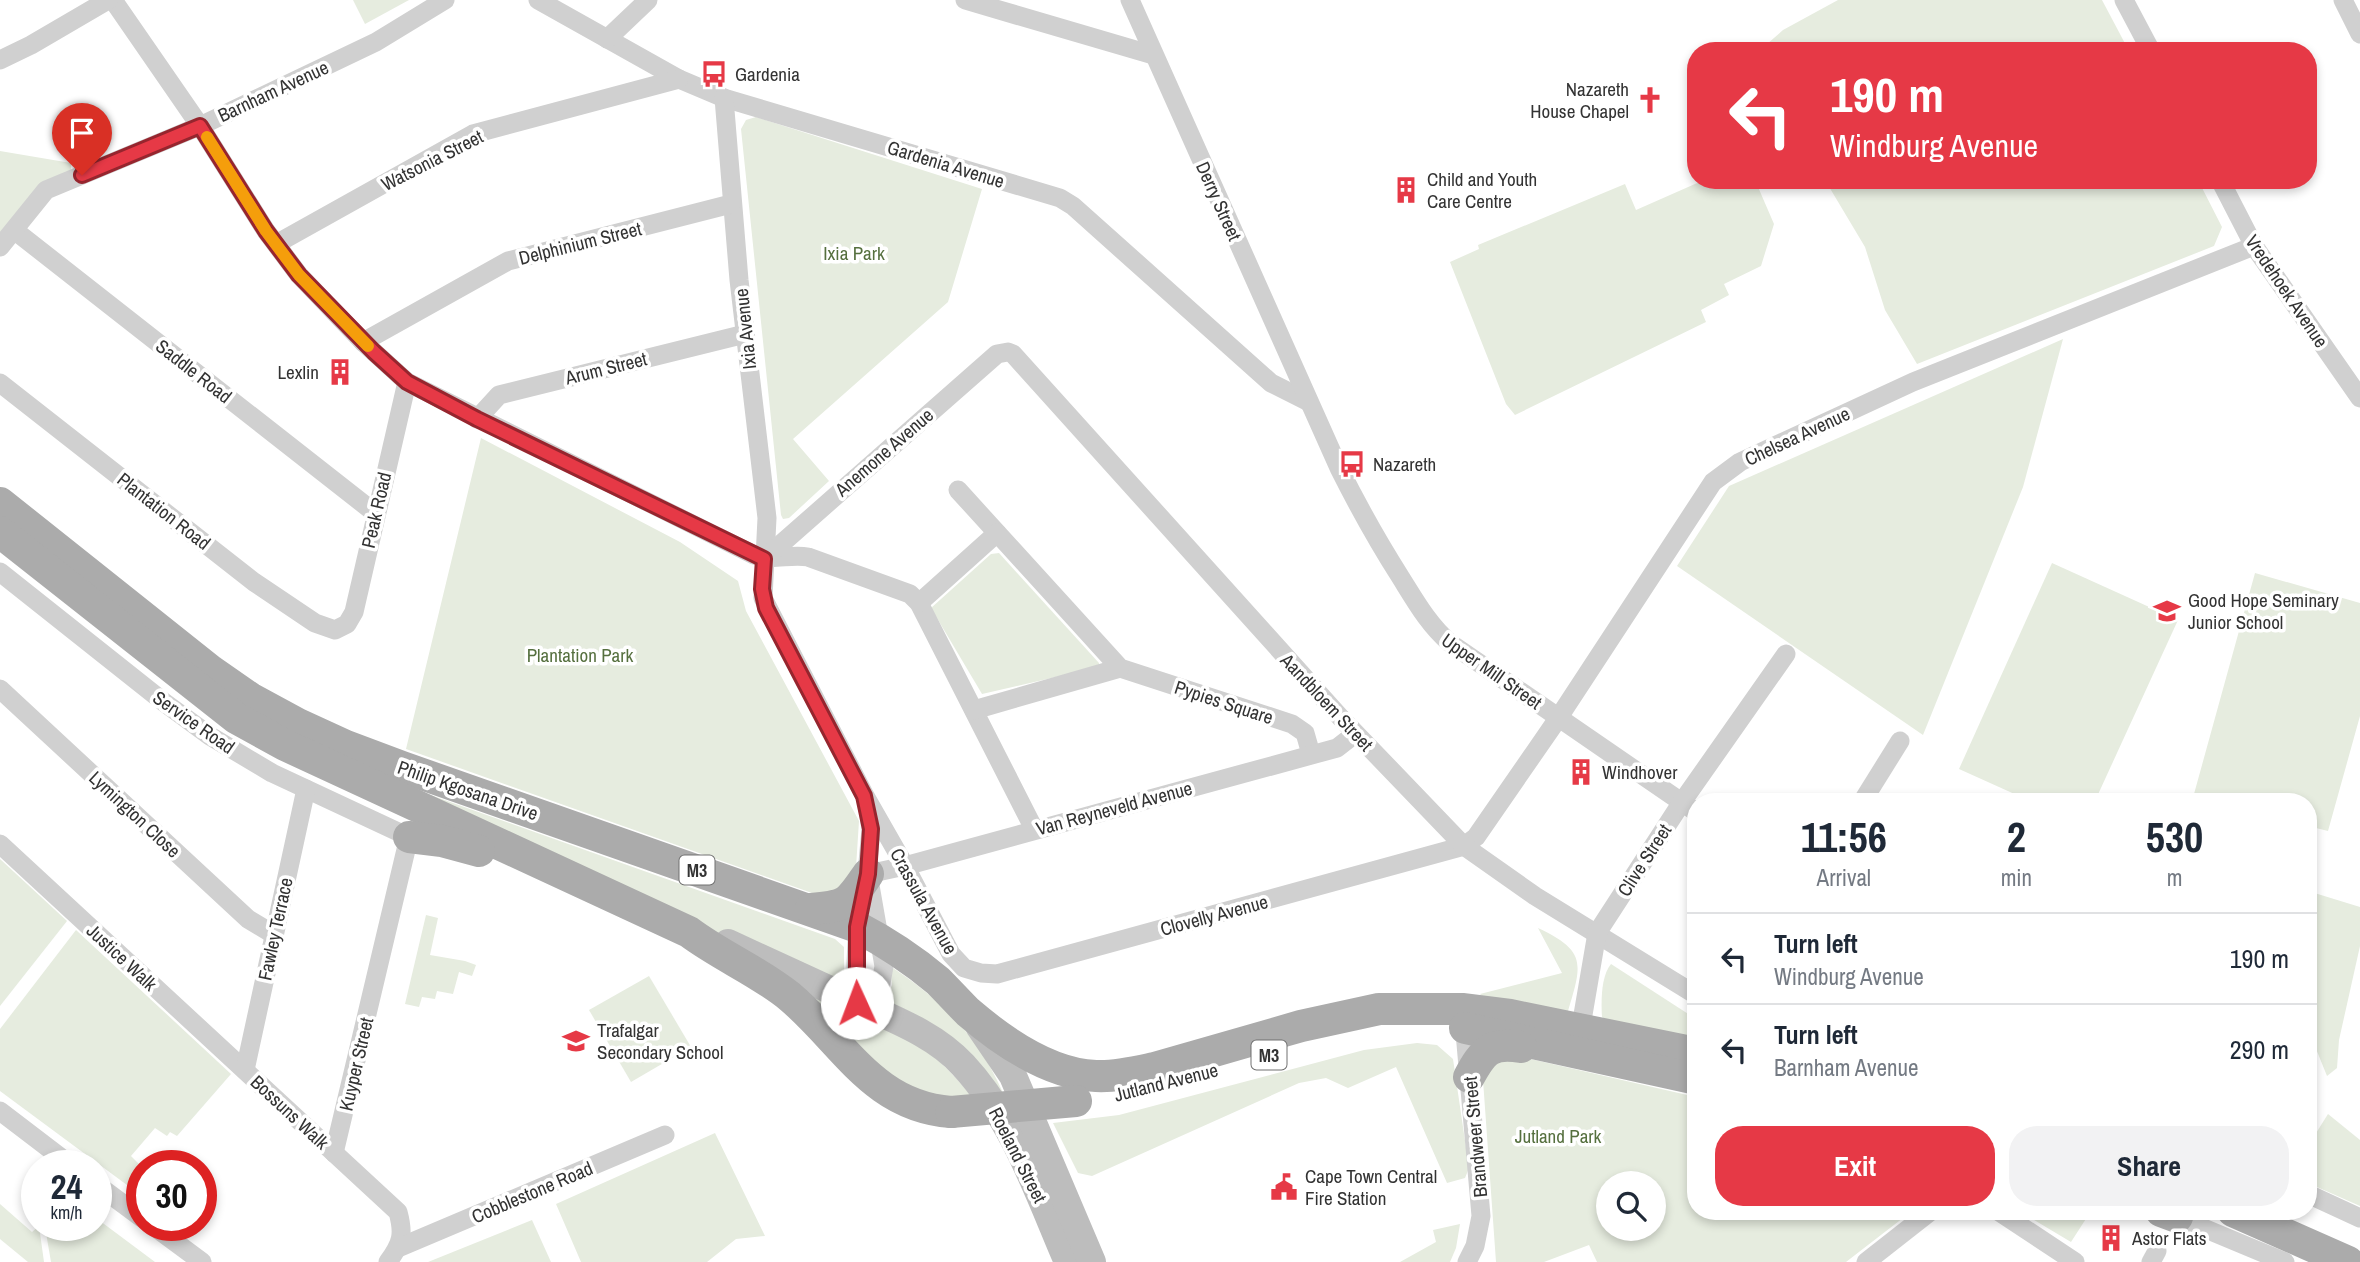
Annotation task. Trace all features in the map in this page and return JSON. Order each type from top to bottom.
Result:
[{"type":"main road","name":"Philip Kgosana Drive","points":[[0,503],[211,671],[250,698],[298,724],[402,767],[811,909],[869,933],[938,982],[969,1013]]},
{"type":"main road","name":"Philip Kgosana Drive","points":[[0,532],[236,718],[285,745],[689,932]]},
{"type":"main road","points":[[409,837],[442,841],[561,874]]},
{"type":"main road","points":[[811,909],[845,904],[868,874]]},
{"type":"main road","name":"Roeland Street","points":[[689,932],[713,936],[917,1030],[964,1065],[1015,1141],[1068,1262]]},
{"type":"main road","name":"Jutland Avenue","points":[[689,932],[709,947],[774,984],[866,1074],[891,1094],[923,1109],[951,1112],[1121,1095],[1368,1028],[1463,1019]]},
{"type":"main road","name":"Jutland Avenue","points":[[969,1013],[1029,1056],[1060,1069],[1094,1076],[1155,1068],[1312,1023],[1368,1011],[1463,1019],[1569,1043],[1687,1076]]},
{"type":"main road","name":"Roeland Street","points":[[969,1013],[996,1047],[1013,1076],[1092,1262]]},
{"type":"main road","points":[[1469,1077],[1485,1052],[1504,1044],[1539,1050],[1569,1043]]},
{"type":"main road","name":"Jutland Avenue","points":[[1569,1043],[1687,1053]]},
{"type":"main road","points":[[2253,1220],[2348,1262]]},
{"type":"main road","points":[[2307,1220],[2360,1244]]},
{"type":"street","points":[[0,60],[111,0],[200,126],[275,244],[299,275],[363,342],[407,382],[764,559],[799,555],[808,557],[905,592],[919,603],[1034,829]]},
{"type":"street","name":"Barnham Avenue","points":[[0,247],[46,190],[200,126],[376,42],[445,0]]},
{"type":"street","name":"Gardenia Avenue","points":[[538,0],[679,79],[724,98],[1060,198],[1073,206],[1271,383],[1310,402]]},
{"type":"street","points":[[607,39],[648,0]]},
{"type":"street","points":[[965,0],[985,3],[1153,55]]},
{"type":"street","name":"Derry Street","points":[[1130,0],[1310,402]]},
{"type":"street","points":[[2124,0],[2146,42]]},
{"type":"street","points":[[2343,0],[2360,34]]},
{"type":"street","name":"Watsonia Street","points":[[275,244],[473,134],[679,79]]},
{"type":"street","name":"Ixia Avenue","points":[[724,98],[731,204],[767,519],[768,541],[764,559]]},
{"type":"street","name":"Vredehoek Avenue","points":[[2225,189],[2254,246],[2360,398]]},
{"type":"street","name":"Delphinium Street","points":[[363,342],[508,261],[731,204]]},
{"type":"street","name":"Saddle Road","points":[[14,230],[375,513]]},
{"type":"street","name":"Chelsea Avenue","points":[[1464,846],[1476,837],[1559,717],[1713,482],[1740,462],[1913,382],[2254,246]]},
{"type":"street","name":"Arum Street","points":[[477,419],[499,395],[745,334]]},
{"type":"street","name":"Anemone Avenue","points":[[764,559],[998,354],[1008,352]]},
{"type":"street","name":"Aandbloem Street","points":[[1008,352],[1017,357],[1355,734],[1464,846],[1535,896],[1687,989]]},
{"type":"street","name":"Peak Road","points":[[335,629],[347,624],[354,612],[407,382]]},
{"type":"street","name":"Plantation Road","points":[[0,383],[254,582],[314,623],[335,629]]},
{"type":"street","name":"Upper Mill Street","points":[[1310,402],[1368,526],[1437,632],[1687,806]]},
{"type":"street","name":"Pypies Square","points":[[958,491],[1120,668],[1292,724],[1305,733],[1311,754]]},
{"type":"street","points":[[919,603],[997,533]]},
{"type":"street","name":"Crassula Avenue","points":[[764,559],[762,589],[766,608],[864,796],[905,866],[951,954],[964,968]]},
{"type":"street","name":"Service Road","points":[[0,572],[210,736],[249,761],[409,837]]},
{"type":"street","name":"Clive Street","points":[[1698,793],[1786,654]]},
{"type":"street","points":[[974,710],[1120,668]]},
{"type":"street","name":"Lymington Close","points":[[0,689],[248,919],[273,934]]},
{"type":"street","name":"Van Reyneveld Avenue","points":[[868,874],[1340,746],[1355,734]]},
{"type":"street","points":[[1868,793],[1900,741]]},
{"type":"street","name":"Fawley Terrace","points":[[245,1070],[306,789]]},
{"type":"street","name":"Crassula Avenue","points":[[863,1005],[869,933],[868,874],[871,829],[864,796]]},
{"type":"street","name":"Clive Street","points":[[1569,1043],[1597,933],[1687,810]]},
{"type":"street","name":"Kuyper Street","points":[[334,1153],[409,837]]},
{"type":"street","name":"Justice Walk","points":[[0,844],[245,1070]]},
{"type":"street","name":"Clovelly Avenue","points":[[964,968],[997,974],[1464,846]]},
{"type":"street","name":"Crassula Avenue","points":[[863,1005],[883,978],[869,933]]},
{"type":"street","name":"Brandweer Street","points":[[1463,1019],[1481,1216],[1475,1246],[1467,1262]]},
{"type":"street","name":"Bossuns Walk","points":[[245,1070],[334,1153]]},
{"type":"street","points":[[0,1111],[51,1150]]},
{"type":"street","name":"Cobblestone Road","points":[[393,1255],[665,1135]]},
{"type":"street","points":[[334,1153],[398,1212],[403,1230],[393,1255]]},
{"type":"street","points":[[2317,1198],[2360,1218]]},
{"type":"street","points":[[1866,1262],[1920,1220]]},
{"type":"street","points":[[2012,1220],[2075,1262]]},
{"type":"street","points":[[2184,1220],[2285,1262]]},
{"type":"street","points":[[174,1241],[202,1262]]},
{"type":"green space","points":[[353,0],[409,0],[365,24]]},
{"type":"green space","points":[[1838,0],[2102,0],[2124,42],[1769,42],[1783,30]]},
{"type":"green space","name":"Ixia Park","points":[[756,117],[982,189],[948,302],[793,439],[829,481],[789,518],[783,519],[741,129],[746,120]]},
{"type":"green space","points":[[0,151],[71,163],[71,170],[0,233]]},
{"type":"green space","points":[[1625,184],[1636,210],[1687,188],[1759,189],[1774,224],[1761,266],[1724,284],[1729,295],[1701,310],[1706,322],[1515,415],[1506,404],[1450,262],[1479,249],[1478,245]]},
{"type":"green space","points":[[1830,189],[2203,189],[2222,227],[2214,246],[1917,364],[1885,310],[1865,247]]},
{"type":"green space","points":[[2063,339],[2023,487],[1923,735],[1677,566],[1729,486]]},
{"type":"green space","name":"Plantation Park","points":[[481,438],[680,542],[738,581],[746,611],[859,821],[855,883],[826,898],[406,749]]},
{"type":"green space","points":[[999,553],[1099,663],[1099,667],[982,694],[931,608],[991,554]]},
{"type":"green space","points":[[2052,563],[2178,620],[2099,793],[2012,793],[1959,769]]},
{"type":"green space","points":[[2255,573],[2360,603],[2360,716],[2328,831],[2317,828],[2317,793],[2194,793]]},
{"type":"green space","points":[[377,776],[835,939],[844,947],[844,986],[668,913]]},
{"type":"green space","points":[[0,859],[67,921],[0,1006]]},
{"type":"green space","points":[[2317,894],[2360,907],[2360,946],[2339,1040],[2337,1068],[2327,1076],[2317,1051]]},
{"type":"green space","points":[[426,915],[438,918],[430,955],[476,965],[472,976],[459,972],[453,994],[437,991],[435,999],[422,997],[419,1007],[405,1004]]},
{"type":"green space","points":[[1538,928],[1565,944],[1577,960],[1578,970],[1568,1011],[1490,1004],[1480,994],[1562,973]]},
{"type":"green space","points":[[76,930],[231,1074],[177,1136],[170,1132],[167,1136],[155,1128],[136,1150],[126,1150],[126,1184],[112,1174],[112,1150],[80,1150],[0,1091],[0,1029]]},
{"type":"green space","points":[[1611,964],[1687,1013],[1687,1039],[1611,1024],[1602,1017],[1603,982]]},
{"type":"green space","points":[[890,966],[937,1002],[973,1040],[999,1085],[1021,1140],[886,1002],[892,985]]},
{"type":"green space","points":[[649,976],[691,1047],[631,1082],[589,1010]]},
{"type":"green space","points":[[808,995],[874,1022],[922,1048],[946,1067],[973,1098],[942,1102],[885,1081]]},
{"type":"green space","points":[[1417,1043],[1437,1045],[1453,1059],[1469,1168],[1465,1178],[1447,1183],[1396,1067],[1348,1088],[1326,1078],[1299,1083],[1092,1176],[1078,1173],[1053,1123],[1119,1115],[1364,1050]]},
{"type":"green space","name":"Jutland Park","points":[[1517,1056],[1687,1095],[1687,1220],[1900,1220],[1846,1262],[1597,1262],[1589,1245],[1544,1262],[1496,1262],[1483,1080],[1491,1065]]},
{"type":"green space","points":[[2328,1114],[2360,1140],[2360,1206],[2317,1187],[2317,1132]]},
{"type":"green space","points":[[715,1133],[765,1236],[736,1239],[707,1262],[581,1262],[556,1204]]},
{"type":"green space","points":[[0,1204],[21,1222],[21,1241],[41,1241],[44,1262],[28,1262],[0,1239]]},
{"type":"green space","points":[[532,1220],[551,1262],[428,1262]]},
{"type":"green space","points":[[2034,1220],[2085,1220],[2071,1242]]},
{"type":"green space","points":[[1460,1224],[1456,1248],[1450,1262],[1400,1262],[1436,1242],[1433,1230]]},
{"type":"green space","points":[[112,1230],[155,1262],[51,1262],[47,1241],[112,1241]]},
{"type":"slow traffic","points":[[207,137],[266,231],[299,275],[368,346]]},
{"type":"place","name":"Gardenia","points":[[714,74]]},
{"type":"place","name":"Nazareth House Chapel","points":[[1650,100]]},
{"type":"place","name":"Child and Youth Care Centre","points":[[1406,190]]},
{"type":"place","name":"Lexlin","points":[[340,372]]},
{"type":"place","name":"Nazareth","points":[[1352,464]]},
{"type":"place","name":"Good Hope Seminary Junior School","points":[[2167,611]]},
{"type":"place","name":"Windhover","points":[[1581,772]]},
{"type":"place","name":"Trafalgar Secondary School","points":[[576,1041]]},
{"type":"place","name":"Cape Town Central Fire Station","points":[[1284,1187]]},
{"type":"place","name":"Astor Flats","points":[[2111,1238]]},
{"type":"route","points":[[82,175],[200,126],[266,231],[299,275],[407,382],[764,559],[762,589],[766,608],[864,796],[869,815],[871,829],[868,874],[857,927],[857,1003]]}]
